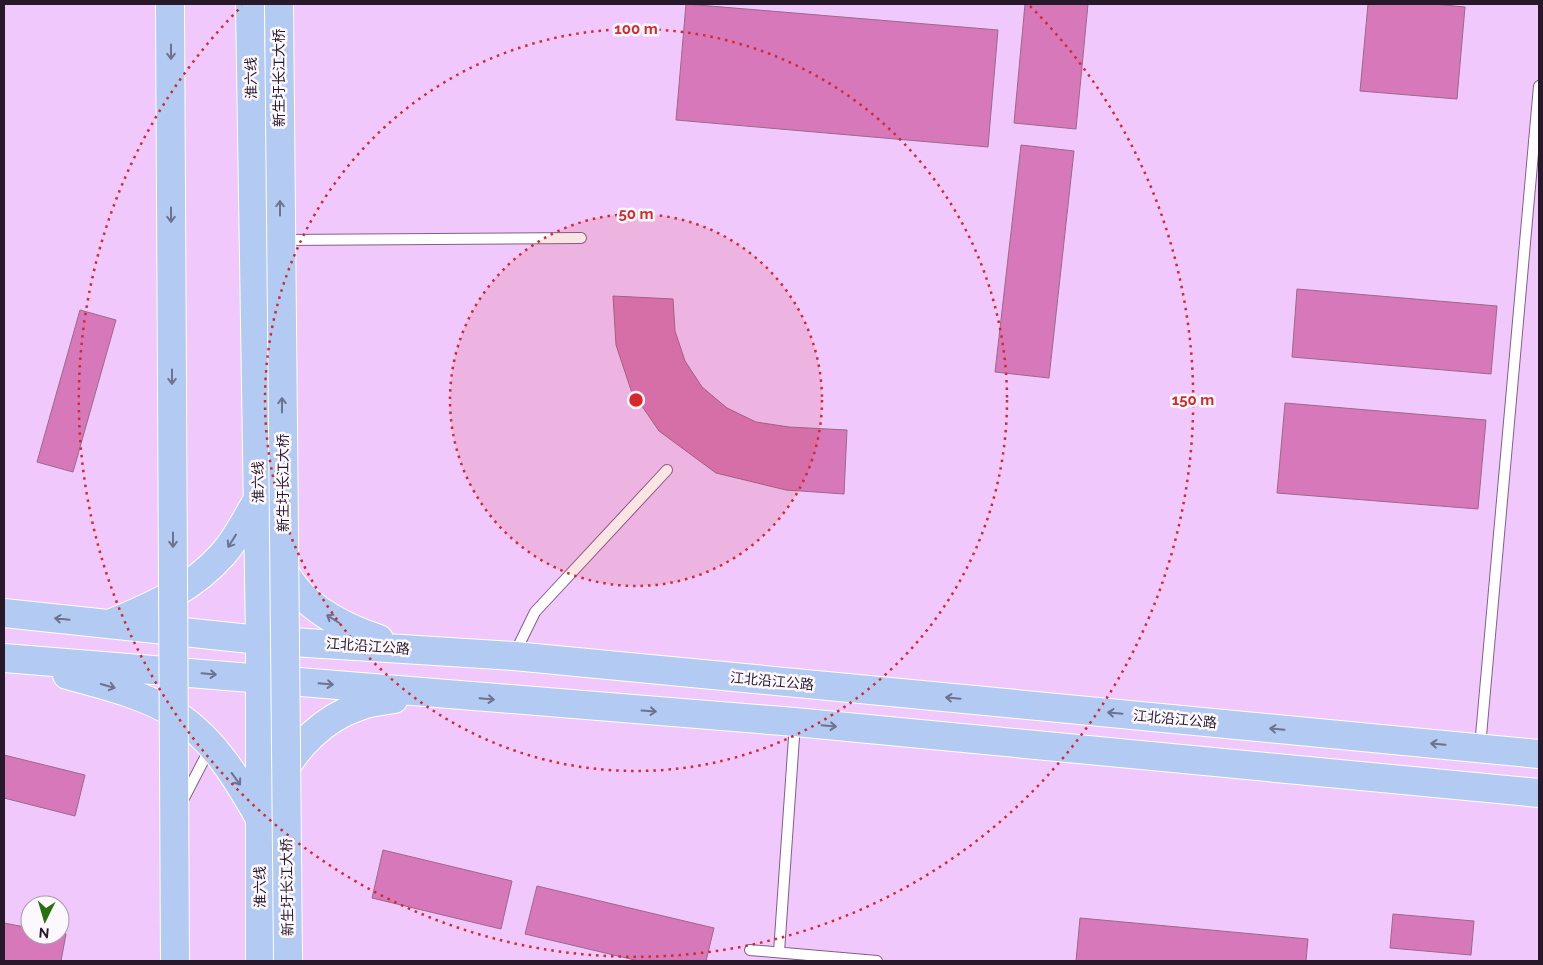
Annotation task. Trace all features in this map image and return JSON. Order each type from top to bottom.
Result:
[{"type":"main road","points":[[170,4],[174,961]]},
{"type":"main road","name":"淮六线","points":[[250,4],[264,241],[258,499],[260,961]]},
{"type":"main road","name":"新生圩长江大桥","points":[[279,4],[288,961]]},
{"type":"main road","points":[[110,623],[162,602],[198,579],[224,554],[258,499]]},
{"type":"main road","points":[[258,499],[281,566],[307,602],[350,629],[411,649]]},
{"type":"main road","name":"江北沿江公路","points":[[4,613],[260,640],[514,656],[1539,754]]},
{"type":"main road","points":[[7,658],[795,722],[1539,793]]},
{"type":"main road","points":[[7,658],[124,691],[178,716],[212,745],[240,784],[260,819]]},
{"type":"main road","points":[[260,819],[289,761],[317,728],[359,706],[424,693]]},
{"type":"lane","points":[[1480,748],[1539,86]]},
{"type":"lane","points":[[264,241],[581,238]]},
{"type":"lane","points":[[514,656],[535,612],[667,470]]},
{"type":"lane","points":[[779,952],[795,722]]},
{"type":"lane","points":[[174,961],[180,804],[212,745]]},
{"type":"lane","points":[[750,950],[877,961]]},
{"type":"building","points":[[686,4],[998,30],[988,147],[676,120]]},
{"type":"building","points":[[1025,4],[1088,4],[1076,129],[1014,123]]},
{"type":"building","points":[[1368,4],[1433,4],[1465,7],[1457,99],[1360,91]]},
{"type":"building","points":[[1021,145],[1074,151],[1049,378],[995,372]]},
{"type":"building","points":[[1297,289],[1497,306],[1491,374],[1292,357]]},
{"type":"building","points":[[613,296],[673,299],[675,331],[685,361],[702,387],[727,408],[756,422],[789,427],[847,430],[844,494],[786,490],[716,473],[659,431],[631,390],[616,345]]},
{"type":"building","points":[[80,310],[116,320],[73,472],[37,462]]},
{"type":"building","points":[[1285,403],[1486,420],[1478,509],[1277,493]]},
{"type":"building","points":[[4,755],[85,775],[75,816],[4,798]]},
{"type":"building","points":[[383,850],[512,881],[501,929],[372,898]]},
{"type":"building","points":[[537,886],[714,928],[706,961],[639,961],[525,934]]},
{"type":"building","points":[[1393,914],[1474,921],[1471,955],[1390,948]]},
{"type":"building","points":[[1080,918],[1308,939],[1306,961],[1076,961]]},
{"type":"building","points":[[4,923],[20,926],[20,945],[64,945],[61,961],[4,961]]}]
